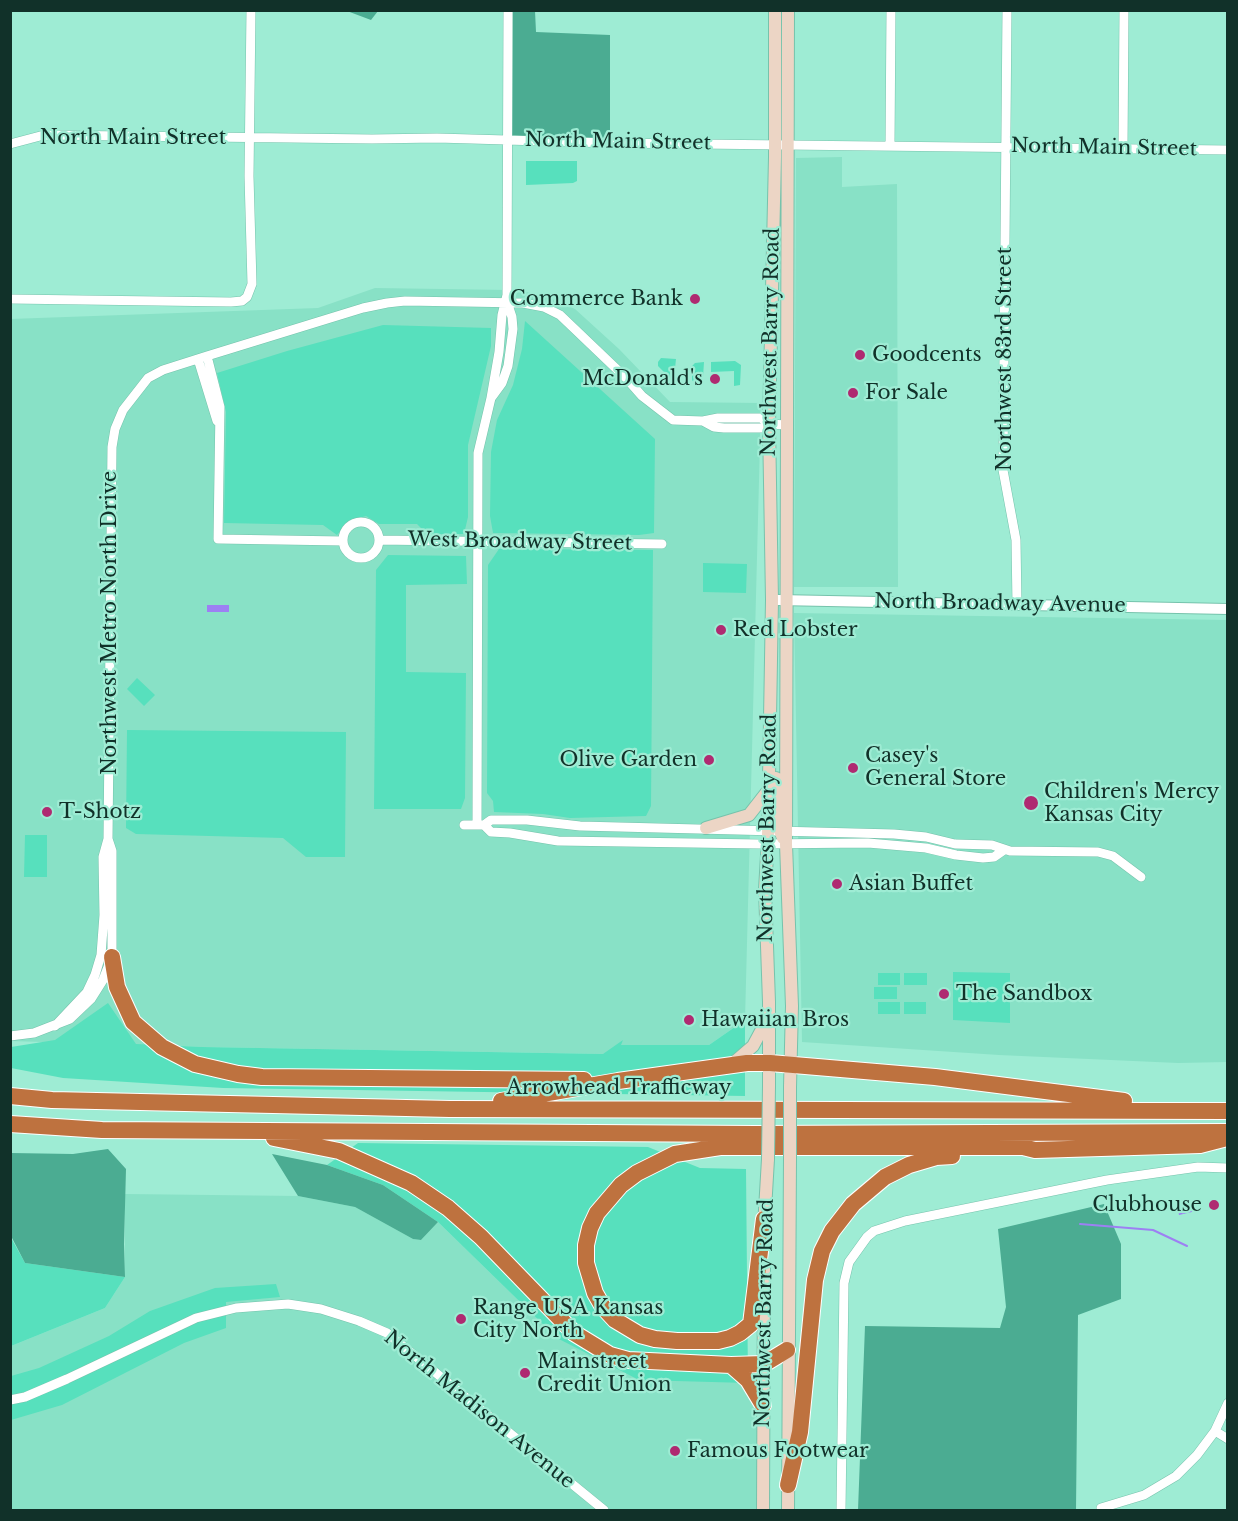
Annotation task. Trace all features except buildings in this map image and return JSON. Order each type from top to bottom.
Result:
[{"type":"highway","points":[[107,956],[125,1006],[134,1022],[148,1036],[162,1047],[195,1064],[227,1072],[262,1077],[618,1081]]},
{"type":"highway","points":[[450,1109],[618,1081],[770,1063],[935,1077],[1188,1110]]},
{"type":"highway","name":"Arrowhead Trafficway","points":[[10,1096],[52,1100],[450,1109],[1227,1110]]},
{"type":"highway","points":[[10,1124],[102,1130],[235,1131],[744,1134],[1227,1132]]},
{"type":"highway","points":[[235,1131],[339,1151],[411,1183],[448,1208],[481,1237],[574,1333],[610,1355],[644,1362],[731,1365],[764,1364],[788,1350]]},
{"type":"highway","points":[[764,1219],[751,1324],[740,1334],[730,1338],[718,1341],[677,1341],[640,1335],[615,1320],[603,1307],[588,1277],[586,1245],[597,1213],[621,1185],[637,1173],[675,1154],[720,1147],[1023,1147],[1035,1150],[1200,1145],[1227,1138]]},
{"type":"highway","points":[[788,1485],[800,1432],[815,1280],[822,1251],[841,1218],[869,1188],[909,1165],[936,1157],[1023,1154],[1035,1150]]},
{"type":"highway","points":[[731,1365],[748,1380],[763,1405]]},
{"type":"main road","points":[[775,10],[781,145]]},
{"type":"main road","points":[[781,145],[788,10]]},
{"type":"main road","name":"Northwest Barry Road","points":[[781,145],[769,424],[772,600],[768,791],[777,836],[792,1006],[788,1510]]},
{"type":"main road","name":"Northwest Barry Road","points":[[763,1510],[764,1219],[770,1063],[765,890],[777,836],[786,600],[787,425],[781,145]]},
{"type":"main road","points":[[768,748],[775,765],[777,836]]},
{"type":"main road","points":[[706,828],[749,815],[768,791]]},
{"type":"main road","points":[[730,1066],[753,1046],[769,1014]]},
{"type":"street","points":[[10,299],[231,303],[243,301],[247,297],[252,284],[250,10]]},
{"type":"street","points":[[481,825],[478,453],[499,352],[502,315],[507,302],[508,10]]},
{"type":"street","points":[[890,145],[891,10]]},
{"type":"street","name":"Northwest 83rd Street","points":[[1007,10],[1003,471],[1016,540],[1017,605]]},
{"type":"street","points":[[1123,148],[1124,10]]},
{"type":"street","name":"North Main Street","points":[[10,144],[44,135],[437,138],[509,141],[1227,150]]},
{"type":"street","points":[[343,541],[218,539],[220,407],[202,358],[363,308],[387,303],[405,301],[523,303],[544,307],[560,315],[666,417],[673,420],[703,421],[718,418],[761,418],[769,424],[787,425]]},
{"type":"street","name":"Northwest Metro North Drive","points":[[107,956],[112,851],[108,839],[112,590],[111,467],[116,429],[123,410],[148,378],[163,370],[202,358]]},
{"type":"street","points":[[361,522],[374,527],[379,540],[375,551],[361,558],[350,554],[343,541],[348,528],[361,522]]},
{"type":"street","name":"West Broadway Street","points":[[379,540],[662,544]]},
{"type":"street","name":"North Broadway Avenue","points":[[772,600],[1227,609]]},
{"type":"street","points":[[464,825],[481,825],[491,820],[503,820],[580,826],[706,828],[777,836],[891,844],[983,858],[994,857],[1004,850],[1098,852],[1113,856],[1141,877]]},
{"type":"street","points":[[481,825],[491,832],[510,832],[558,841],[660,843],[777,836]]},
{"type":"street","points":[[10,1036],[34,1033],[70,1019],[91,999],[103,980],[107,956]]},
{"type":"street","points":[[841,1510],[844,1282],[849,1262],[867,1237],[874,1231],[904,1221],[1107,1180],[1198,1167],[1226,1167]]},
{"type":"street","name":"North Madison Avenue","points":[[10,1400],[25,1397],[67,1379],[196,1318],[246,1307],[288,1304],[321,1309],[387,1333],[604,1510]]},
{"type":"street","points":[[1101,1508],[1144,1495],[1176,1476],[1197,1455],[1215,1431],[1227,1403]]},
{"type":"street","points":[[1215,1431],[1227,1439]]},
{"type":"shaded area","points":[[347,11],[378,11],[371,20]]},
{"type":"shaded area","points":[[508,11],[535,11],[536,32],[610,35],[610,143],[509,141]]},
{"type":"shaded area","points":[[842,157],[842,187],[897,184],[898,587],[794,587],[796,158]]},
{"type":"shaded area","points":[[526,161],[577,161],[577,181],[526,185]]},
{"type":"shaded area","points":[[375,288],[509,290],[540,294],[575,309],[619,349],[670,402],[761,403],[745,1020],[709,1045],[603,1054],[202,1047],[11,1041],[10,319],[318,308]]},
{"type":"shaded area","points":[[525,321],[655,439],[654,533],[639,535],[493,533],[490,516],[491,452],[497,420],[513,385],[522,349]]},
{"type":"shaded area","points":[[383,325],[491,328],[491,346],[468,445],[468,517],[464,534],[427,534],[417,524],[379,524],[366,516],[349,521],[337,535],[323,525],[224,523],[226,412],[217,373]]},
{"type":"shaded area","points":[[661,358],[676,359],[674,378],[671,379],[658,366]]},
{"type":"shaded area","points":[[735,361],[741,365],[740,385],[734,386],[734,371],[711,372],[711,362]]},
{"type":"shaded area","points":[[704,362],[703,377],[696,377],[697,381],[702,381],[702,385],[696,385],[692,380],[692,366],[695,363]]},
{"type":"shaded area","points":[[499,549],[653,550],[651,806],[646,816],[570,818],[543,814],[494,812],[493,801],[487,793],[488,565]]},
{"type":"shaded area","points":[[388,555],[466,556],[467,584],[406,585],[406,672],[466,673],[465,798],[461,809],[374,809],[376,570]]},
{"type":"shaded area","points":[[703,563],[747,564],[746,593],[703,592]]},
{"type":"shaded area","points":[[207,605],[229,605],[229,612],[207,612]]},
{"type":"shaded area","points":[[794,613],[1227,620],[1227,1062],[1178,1063],[999,1055],[802,1042]]},
{"type":"shaded area","points":[[137,678],[155,695],[144,706],[127,689]]},
{"type":"shaded area","points":[[127,730],[346,732],[345,857],[306,857],[283,838],[136,834],[126,828]]},
{"type":"shaded area","points":[[25,835],[47,835],[47,877],[24,877]]},
{"type":"shaded area","points":[[953,972],[1010,973],[1010,1023],[953,1020]]},
{"type":"shaded area","points":[[878,973],[900,973],[900,985],[878,985]]},
{"type":"shaded area","points":[[904,973],[927,973],[927,985],[904,985]]},
{"type":"shaded area","points":[[874,987],[897,987],[897,999],[874,999]]},
{"type":"shaded area","points":[[878,1002],[900,1002],[900,1014],[878,1014]]},
{"type":"shaded area","points":[[904,1002],[926,1002],[926,1014],[904,1014]]},
{"type":"shaded area","points":[[108,1003],[136,1044],[202,1047],[603,1054],[623,1040],[621,1045],[709,1045],[745,1020],[745,1096],[223,1088],[63,1078],[11,1068],[11,1047],[55,1040]]},
{"type":"shaded area","points":[[358,1143],[648,1147],[700,1168],[746,1169],[748,1383],[639,1380],[557,1338],[438,1222],[383,1185],[327,1165]]},
{"type":"shaded area","points":[[108,1149],[126,1169],[125,1277],[25,1263],[11,1236],[11,1153],[73,1154]]},
{"type":"shaded area","points":[[272,1154],[327,1165],[383,1185],[438,1222],[421,1240],[413,1239],[355,1207],[298,1196]]},
{"type":"shaded area","points":[[125,1194],[298,1196],[355,1207],[413,1239],[421,1240],[438,1222],[557,1338],[748,1383],[763,1405],[763,1510],[11,1510],[11,1346],[105,1308],[125,1277]]},
{"type":"shaded area","points":[[1195,1202],[1196,1211],[1179,1215],[1177,1205]]},
{"type":"shaded area","points":[[1104,1204],[1121,1244],[1121,1299],[1078,1315],[1076,1510],[858,1510],[865,1326],[1000,1328],[1006,1307],[998,1229]]},
{"type":"shaded area","points":[[10,1236],[25,1263],[125,1277],[105,1308],[11,1346]]},
{"type":"shaded area","points":[[276,1284],[280,1297],[226,1302],[226,1328],[184,1343],[62,1405],[11,1420],[11,1376],[39,1368],[109,1336],[150,1311],[215,1288]]},
{"type":"waterway","points":[[1080,1224],[1153,1230],[1187,1246]]},
{"type":"place","name":"Commerce Bank","points":[[695,299]]},
{"type":"place","name":"Goodcents","points":[[860,355]]},
{"type":"place","name":"McDonald's","points":[[715,379]]},
{"type":"place","name":"For Sale","points":[[853,393]]},
{"type":"place","name":"Red Lobster","points":[[721,630]]},
{"type":"place","name":"Olive Garden","points":[[709,760]]},
{"type":"place","name":"Casey's General Store","points":[[853,768]]},
{"type":"place","name":"Children's Mercy Kansas City","points":[[1031,803]]},
{"type":"place","name":"T-Shotz","points":[[47,812]]},
{"type":"place","name":"Asian Buffet","points":[[837,884]]},
{"type":"place","name":"The Sandbox","points":[[944,994]]},
{"type":"place","name":"Hawaiian Bros","points":[[689,1020]]},
{"type":"place","name":"Clubhouse","points":[[1214,1205]]},
{"type":"place","name":"Range USA Kansas City North","points":[[461,1319]]},
{"type":"place","name":"Mainstreet Credit Union","points":[[525,1373]]},
{"type":"place","name":"Famous Footwear","points":[[675,1451]]}]
